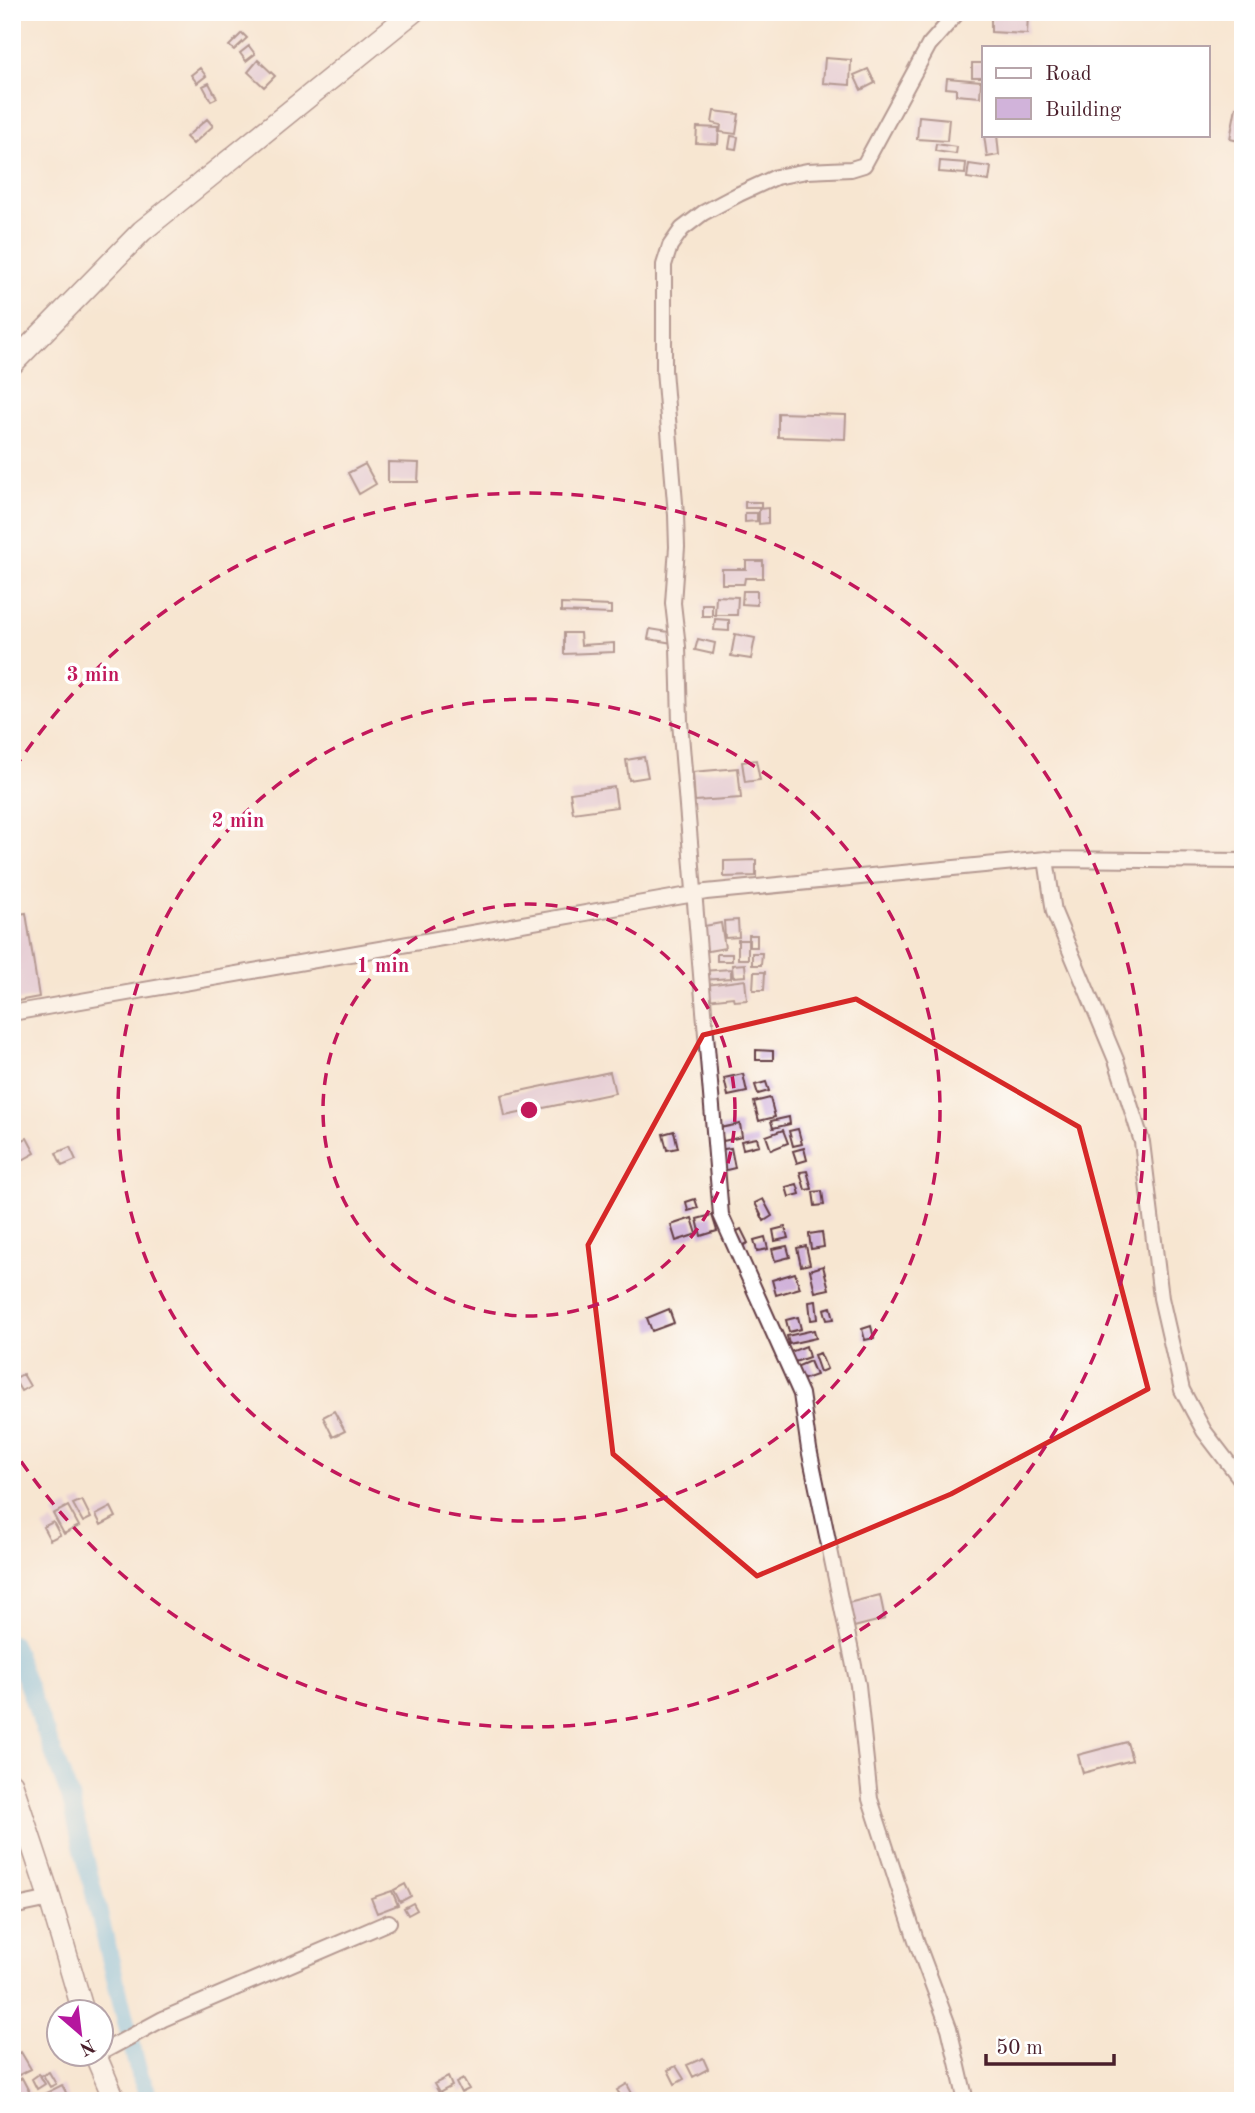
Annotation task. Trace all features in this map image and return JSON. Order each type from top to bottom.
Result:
[{"type":"main road","points":[[12,364],[142,231],[413,12]]},
{"type":"main road","points":[[12,1784],[79,1997]]},
{"type":"main road","points":[[103,2068],[115,2101]]},
{"type":"street","points":[[958,12],[929,45],[864,164],[851,169],[807,171],[776,177],[703,213],[682,229],[670,246],[664,265],[664,370],[676,515],[673,603],[678,647],[680,722],[721,1215],[801,1394],[809,1449],[858,1685],[870,1799],[917,1943],[949,2028],[967,2101]]},
{"type":"street","points":[[1046,859],[1055,912],[1116,1060],[1142,1142],[1161,1298],[1182,1390],[1204,1430],[1243,1482]]},
{"type":"street","points":[[12,1013],[706,892],[1046,859],[1243,861]]},
{"type":"street","points":[[12,1907],[50,1899]]},
{"type":"street","points":[[116,2044],[163,2019],[389,1922]]},
{"type":"highlighted area","points":[[856,999],[1079,1127],[1148,1389],[951,1494],[757,1576],[613,1454],[588,1245],[703,1035]]},
{"type":"building","points":[[991,13],[1028,15],[1027,34],[991,32]]},
{"type":"building","points":[[242,33],[247,38],[234,50],[229,46]]},
{"type":"building","points":[[249,46],[255,54],[246,61],[240,53]]},
{"type":"building","points":[[825,58],[851,60],[850,85],[823,83]]},
{"type":"building","points":[[258,60],[275,76],[264,87],[248,72]]},
{"type":"building","points":[[972,63],[982,63],[982,77],[972,77]]},
{"type":"building","points":[[200,68],[206,76],[197,83],[191,75]]},
{"type":"building","points":[[868,69],[875,83],[861,90],[854,75]]},
{"type":"building","points":[[947,78],[981,81],[980,97],[956,95],[956,89],[946,88]]},
{"type":"building","points":[[209,83],[217,98],[211,101],[203,86]]},
{"type":"building","points":[[1236,107],[1243,108],[1243,142],[1230,139]]},
{"type":"building","points":[[714,111],[739,114],[736,134],[720,132],[721,125],[712,123]]},
{"type":"building","points":[[919,116],[949,119],[947,141],[917,139]]},
{"type":"building","points":[[207,119],[213,126],[193,144],[186,137]]},
{"type":"building","points":[[697,127],[719,128],[718,144],[696,143]]},
{"type":"building","points":[[731,136],[738,137],[736,149],[729,148]]},
{"type":"building","points":[[984,136],[997,136],[999,155],[987,157]]},
{"type":"building","points":[[936,144],[957,147],[956,154],[935,151]]},
{"type":"building","points":[[940,161],[966,163],[965,174],[939,172]]},
{"type":"building","points":[[969,164],[991,167],[989,181],[967,178]]},
{"type":"building","points":[[778,413],[846,415],[845,439],[778,437]]},
{"type":"building","points":[[388,462],[419,463],[418,482],[388,482]]},
{"type":"building","points":[[365,464],[376,484],[359,494],[348,473]]},
{"type":"building","points":[[745,502],[761,502],[761,508],[745,508]]},
{"type":"building","points":[[768,508],[768,523],[759,524],[759,509]]},
{"type":"building","points":[[745,513],[757,513],[757,521],[745,522]]},
{"type":"building","points":[[746,561],[763,561],[763,578],[745,578],[744,584],[722,584],[722,569],[746,569]]},
{"type":"building","points":[[743,591],[757,591],[757,605],[742,604]]},
{"type":"building","points":[[716,596],[738,597],[737,615],[715,615]]},
{"type":"building","points":[[561,604],[611,606],[611,614],[561,612]]},
{"type":"building","points":[[702,604],[712,604],[712,616],[702,616]]},
{"type":"building","points":[[715,619],[729,620],[729,631],[714,630]]},
{"type":"building","points":[[650,629],[675,633],[673,643],[648,639]]},
{"type":"building","points":[[564,633],[580,633],[581,645],[614,643],[614,652],[564,654]]},
{"type":"building","points":[[735,634],[755,638],[751,659],[731,656]]},
{"type":"building","points":[[698,639],[715,643],[713,654],[695,650]]},
{"type":"building","points":[[644,757],[648,777],[629,780],[626,760]]},
{"type":"building","points":[[756,760],[760,780],[745,782],[742,762]]},
{"type":"building","points":[[738,768],[741,798],[695,801],[693,772]]},
{"type":"building","points":[[614,787],[617,807],[573,813],[570,793]]},
{"type":"building","points":[[756,860],[756,876],[724,877],[724,861]]},
{"type":"building","points":[[26,913],[39,997],[12,1002],[12,915]]},
{"type":"building","points":[[738,920],[739,937],[725,938],[724,921]]},
{"type":"building","points":[[721,923],[725,948],[703,952],[699,927]]},
{"type":"building","points":[[749,935],[757,935],[757,947],[749,947]]},
{"type":"building","points":[[738,940],[748,940],[748,959],[738,959]]},
{"type":"building","points":[[752,953],[762,953],[761,965],[752,965]]},
{"type":"building","points":[[717,954],[732,954],[732,961],[717,961]]},
{"type":"building","points":[[745,964],[746,976],[733,977],[732,965]]},
{"type":"building","points":[[731,969],[731,978],[702,980],[702,971]]},
{"type":"building","points":[[754,972],[765,972],[764,990],[753,990]]},
{"type":"building","points":[[745,980],[747,1000],[734,1001],[733,997],[707,1000],[706,985]]},
{"type":"building","points":[[756,1050],[773,1051],[773,1060],[756,1060]]},
{"type":"building","points":[[610,1072],[615,1093],[505,1116],[501,1095]]},
{"type":"building","points":[[743,1074],[747,1092],[728,1096],[724,1078]]},
{"type":"building","points":[[766,1082],[769,1091],[758,1094],[755,1085]]},
{"type":"building","points":[[770,1098],[775,1117],[759,1121],[754,1102]]},
{"type":"building","points":[[789,1117],[790,1124],[773,1128],[771,1121]]},
{"type":"building","points":[[740,1124],[742,1137],[723,1141],[720,1128]]},
{"type":"building","points":[[798,1129],[802,1144],[793,1146],[789,1131]]},
{"type":"building","points":[[783,1130],[788,1143],[771,1150],[766,1136]]},
{"type":"building","points":[[674,1131],[678,1148],[667,1150],[663,1134]]},
{"type":"building","points":[[27,1138],[35,1153],[17,1163],[12,1154],[12,1145]]},
{"type":"building","points":[[757,1138],[759,1145],[743,1149],[741,1141]]},
{"type":"building","points":[[70,1147],[76,1160],[62,1166],[56,1153]]},
{"type":"building","points":[[731,1148],[735,1168],[722,1171],[718,1150]]},
{"type":"building","points":[[804,1148],[807,1160],[797,1163],[793,1151]]},
{"type":"building","points":[[807,1171],[812,1189],[805,1190],[800,1172]]},
{"type":"building","points":[[797,1184],[800,1194],[789,1197],[786,1187]]},
{"type":"building","points":[[822,1191],[824,1205],[815,1206],[813,1192]]},
{"type":"building","points":[[695,1199],[698,1208],[688,1211],[686,1202]]},
{"type":"building","points":[[763,1199],[772,1216],[764,1221],[755,1203]]},
{"type":"building","points":[[712,1215],[717,1231],[701,1236],[697,1219]]},
{"type":"building","points":[[692,1218],[697,1234],[676,1241],[671,1225]]},
{"type":"building","points":[[785,1227],[788,1238],[775,1241],[773,1230]]},
{"type":"building","points":[[741,1229],[748,1243],[738,1248],[731,1234]]},
{"type":"building","points":[[822,1232],[824,1247],[811,1249],[809,1234]]},
{"type":"building","points":[[765,1237],[768,1249],[757,1251],[754,1240]]},
{"type":"building","points":[[787,1246],[790,1257],[775,1261],[772,1249]]},
{"type":"building","points":[[806,1246],[810,1264],[801,1266],[797,1248]]},
{"type":"building","points":[[823,1266],[829,1289],[815,1292],[810,1270]]},
{"type":"building","points":[[795,1273],[800,1288],[776,1295],[772,1280]]},
{"type":"building","points":[[816,1301],[818,1319],[811,1320],[809,1302]]},
{"type":"building","points":[[831,1307],[834,1319],[827,1320],[824,1309]]},
{"type":"building","points":[[669,1309],[674,1323],[652,1331],[647,1318]]},
{"type":"building","points":[[798,1317],[801,1329],[789,1332],[786,1320]]},
{"type":"building","points":[[871,1326],[874,1338],[865,1340],[862,1329]]},
{"type":"building","points":[[814,1330],[816,1338],[789,1344],[787,1336]]},
{"type":"building","points":[[806,1346],[809,1357],[789,1364],[785,1354]]},
{"type":"building","points":[[820,1353],[827,1369],[820,1372],[814,1355]]},
{"type":"building","points":[[810,1361],[816,1375],[802,1380],[796,1367]]},
{"type":"building","points":[[23,1374],[30,1386],[21,1391],[14,1379]]},
{"type":"building","points":[[334,1411],[345,1431],[333,1437],[323,1417]]},
{"type":"building","points":[[82,1500],[91,1518],[83,1522],[73,1504]]},
{"type":"building","points":[[68,1506],[79,1526],[64,1534],[53,1514]]},
{"type":"building","points":[[111,1507],[116,1517],[101,1525],[96,1515]]},
{"type":"building","points":[[53,1522],[60,1535],[50,1540],[43,1527]]},
{"type":"building","points":[[880,1595],[885,1619],[854,1627],[848,1603]]},
{"type":"building","points":[[1127,1742],[1132,1760],[1083,1773],[1078,1755]]},
{"type":"building","points":[[405,1884],[411,1896],[400,1902],[394,1890]]},
{"type":"building","points":[[392,1891],[398,1905],[377,1913],[371,1898]]},
{"type":"building","points":[[413,1903],[417,1910],[408,1915],[404,1908]]},
{"type":"building","points":[[21,2052],[31,2069],[17,2076],[12,2067],[12,2057]]},
{"type":"building","points":[[703,2058],[708,2069],[693,2077],[687,2065]]},
{"type":"building","points":[[676,2066],[684,2079],[675,2084],[668,2070]]},
{"type":"building","points":[[49,2072],[56,2084],[50,2087],[43,2075]]},
{"type":"building","points":[[39,2074],[45,2084],[37,2089],[32,2079]]},
{"type":"building","points":[[448,2077],[452,2086],[439,2093],[434,2084]]},
{"type":"building","points":[[22,2078],[34,2101],[20,2101],[16,2093],[12,2095],[12,2083]]},
{"type":"building","points":[[463,2079],[469,2089],[461,2093],[456,2083]]},
{"type":"building","points":[[627,2084],[636,2101],[624,2101],[617,2090]]},
{"type":"building","points":[[62,2085],[70,2100],[44,2101],[42,2095]]},
{"type":"waterway","points":[[12,1644],[70,1797],[139,2074],[152,2101]]}]
